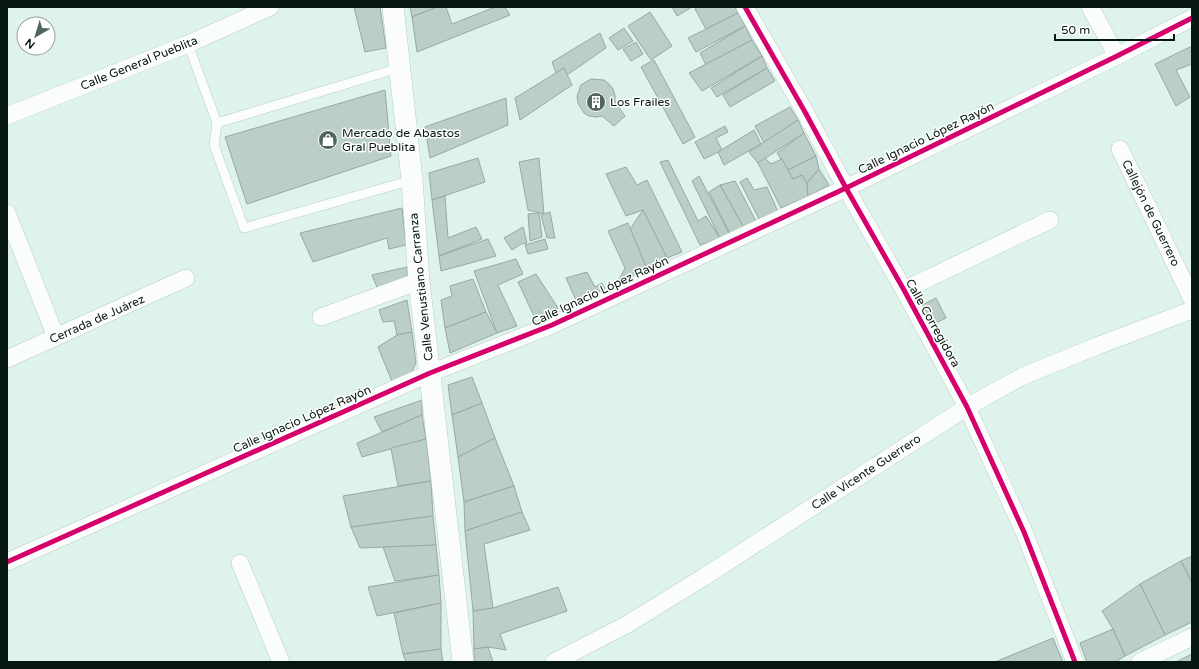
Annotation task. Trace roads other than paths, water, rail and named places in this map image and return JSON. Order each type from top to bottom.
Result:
[{"type":"street","name":"Calle General Pueblita","points":[[7,116],[188,44],[270,7]]},
{"type":"street","name":"Calle Venustiano Carranza","points":[[393,7],[412,180],[419,281],[463,662]]},
{"type":"street","name":"Calle Corregidora","points":[[745,7],[805,112],[967,406],[1024,532],[1075,662]]},
{"type":"street","points":[[1090,7],[1117,56]]},
{"type":"street","name":"Calle Ignacio López Rayón","points":[[7,562],[430,373],[552,325],[846,188],[1192,18]]},
{"type":"street","name":"Callejón de Guerrero","points":[[1120,149],[1192,299]]},
{"type":"street","points":[[7,212],[56,337]]},
{"type":"street","points":[[904,290],[1050,220]]},
{"type":"street","name":"Cerrada de Juárez","points":[[7,359],[186,278]]},
{"type":"street","points":[[321,318],[419,281]]},
{"type":"street","name":"Calle Vicente Guerrero","points":[[554,662],[626,625],[704,577],[967,406],[1023,376],[1192,310]]},
{"type":"street","points":[[240,563],[281,662]]},
{"type":"street","points":[[1140,662],[1192,636]]},
{"type":"lane","points":[[188,44],[216,123],[214,145],[244,228],[412,180]]},
{"type":"lane","points":[[216,123],[399,68]]},
{"type":"place","name":"Los Frailes","points":[[596,102]]},
{"type":"place","name":"Mercado de Abastos Gral Pueblita","points":[[328,140]]}]
